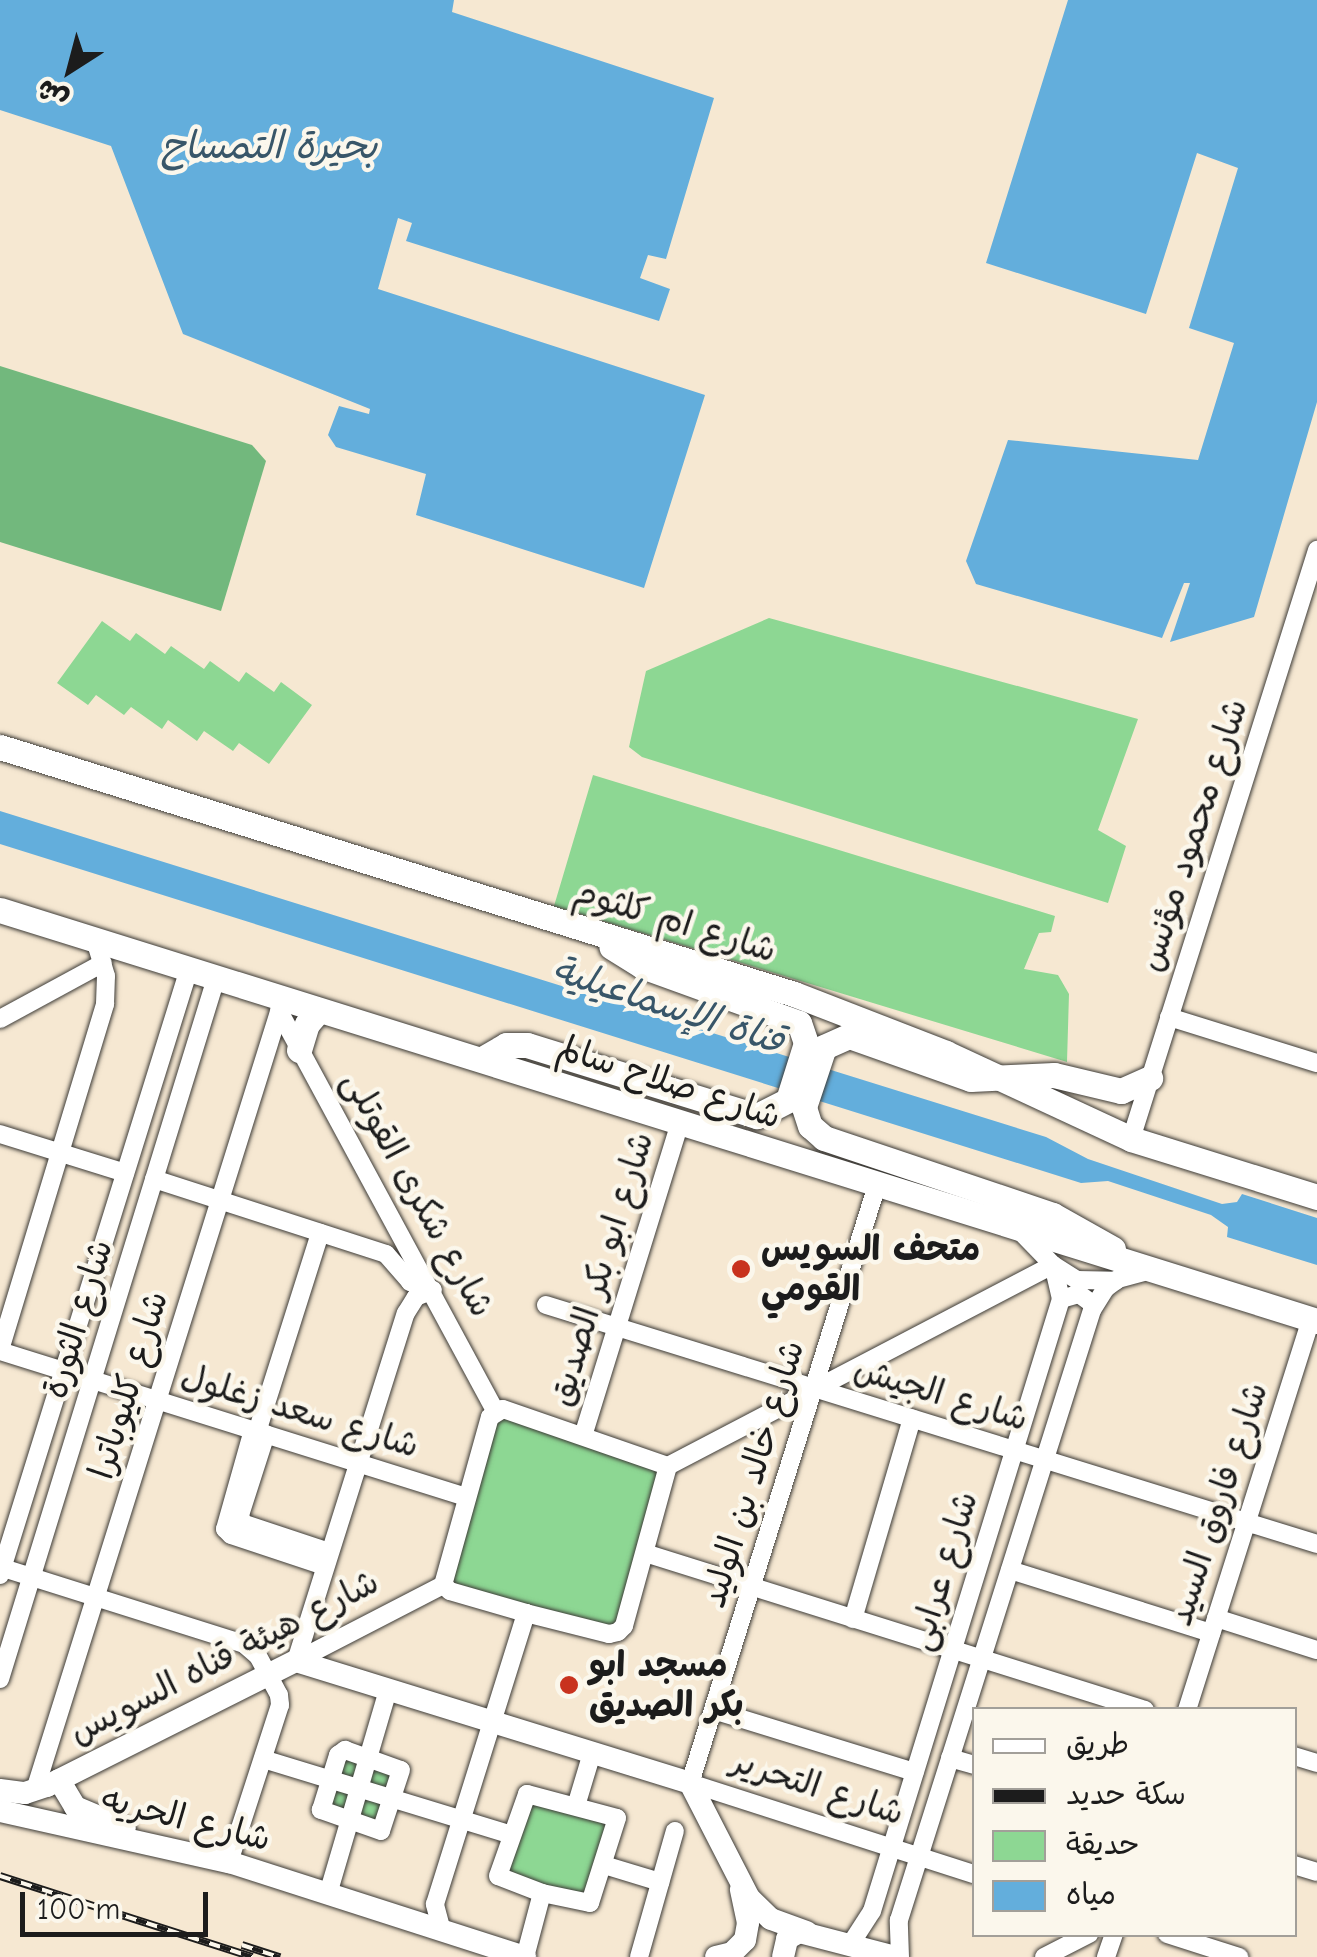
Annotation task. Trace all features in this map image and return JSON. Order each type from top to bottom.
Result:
[{"type":"highway","name":"شارع ام كلثوم","points":[[0,746],[852,1014],[1002,1078],[1130,1139],[1317,1197]]},
{"type":"highway","name":"شارع صلاح سالم","points":[[0,910],[99,952],[189,969],[281,1005],[319,1010],[1014,1226],[1134,1271],[1314,1320]]},
{"type":"highway","points":[[597,933],[642,966],[792,1018],[815,1045]]},
{"type":"highway","points":[[299,1050],[307,1024],[319,1010]]},
{"type":"highway","points":[[815,1045],[849,1036],[958,1076],[1054,1075],[1121,1091],[1150,1078]]},
{"type":"highway","points":[[482,1060],[506,1045],[527,1045],[757,1116],[796,1103]]},
{"type":"highway","points":[[815,1045],[796,1103],[810,1126],[824,1138],[1053,1215],[1092,1234],[1134,1271]]},
{"type":"main road","name":"شارع هيئة قناه السويس","points":[[35,1790],[296,1661]]},
{"type":"main road","name":"شارع التحرير","points":[[296,1661],[690,1783]]},
{"type":"main road","points":[[59,1780],[69,1802],[81,1812],[172,1846]]},
{"type":"main road","points":[[690,1783],[740,1885],[748,1923],[745,1940],[732,1952],[716,1957]]},
{"type":"main road","points":[[0,1790],[35,1790]]},
{"type":"main road","name":"شارع الحريه","points":[[0,1811],[172,1846],[230,1862],[525,1957]]},
{"type":"main road","points":[[740,1885],[772,1919],[898,1957]]},
{"type":"main road","points":[[784,1957],[787,1938],[806,1932]]},
{"type":"street","name":"شارع محمود مؤنس","points":[[1130,1139],[1317,550]]},
{"type":"street","points":[[0,1350],[105,1004],[99,952],[1,1017]]},
{"type":"street","name":"شارع الثورة","points":[[1,1570],[189,969]]},
{"type":"street","name":"شارع الثورة","points":[[0,1679],[216,978]]},
{"type":"street","points":[[180,999],[196,992],[208,1006]]},
{"type":"street","name":"شارع شكرى القوتلى","points":[[281,1005],[299,1050],[496,1410]]},
{"type":"street","name":"شارع كليوباترا","points":[[35,1790],[281,1005]]},
{"type":"street","points":[[1169,1017],[1317,1062]]},
{"type":"street","name":"شارع ابو بكر الصديق","points":[[583,1436],[680,1122]]},
{"type":"street","points":[[0,1134],[125,1173]]},
{"type":"street","points":[[154,1179],[386,1254],[410,1282],[433,1290]]},
{"type":"street","name":"شارع خالد بن الوليد","points":[[690,1783],[877,1185]]},
{"type":"street","points":[[1014,1226],[1053,1265],[1077,1280],[1134,1271]]},
{"type":"street","points":[[320,1233],[259,1432],[240,1515],[242,1523],[327,1559]]},
{"type":"street","points":[[668,1466],[624,1626],[618,1632],[609,1634],[526,1613],[450,1591],[443,1585],[466,1497],[496,1410],[668,1466],[1053,1265]]},
{"type":"street","points":[[1053,1265],[1062,1300],[1079,1294],[1094,1305]]},
{"type":"street","name":"شارع عرابى","points":[[898,1957],[899,1920],[1094,1305],[1134,1271]]},
{"type":"street","points":[[296,1661],[356,1462],[409,1305],[433,1290]]},
{"type":"street","name":"شارع عرابى","points":[[850,1945],[868,1920],[892,1847],[1062,1300]]},
{"type":"street","name":"شارع الجيش","points":[[546,1305],[1317,1544]]},
{"type":"street","name":"شارع فاروق السيد","points":[[1187,1707],[1244,1521],[1314,1320]]},
{"type":"street","name":"شارع سعد زغلول","points":[[0,1350],[466,1497]]},
{"type":"street","points":[[854,1619],[912,1418]]},
{"type":"street","points":[[645,1553],[1135,1707]]},
{"type":"street","points":[[1,1570],[244,1644],[258,1656],[280,1706],[230,1862]]},
{"type":"street","points":[[1010,1570],[1317,1650]]},
{"type":"street","name":"شارع هيئة قناه السويس","points":[[296,1661],[443,1585]]},
{"type":"street","points":[[442,1930],[435,1904],[526,1613]]},
{"type":"street","points":[[328,1894],[388,1690]]},
{"type":"street","points":[[713,1710],[915,1772]]},
{"type":"street","points":[[342,1751],[368,1757],[402,1770],[381,1831],[320,1810],[342,1751]]},
{"type":"street","points":[[576,1806],[592,1754]]},
{"type":"street","points":[[950,1758],[972,1765]]},
{"type":"street","points":[[263,1759],[511,1835]]},
{"type":"street","name":"شارع التحرير","points":[[690,1783],[972,1873]]},
{"type":"street","points":[[527,1794],[576,1806],[619,1821],[586,1905],[542,1894],[498,1876],[527,1794]]},
{"type":"street","points":[[638,1957],[675,1831]]},
{"type":"street","points":[[604,1865],[660,1882]]},
{"type":"street","points":[[525,1957],[542,1894]]},
{"type":"street","points":[[1044,1957],[1084,1937]]},
{"type":"street","points":[[1175,1937],[1219,1954],[1239,1957]]},
{"type":"green space","points":[[0,366],[252,445],[266,461],[221,611],[0,542]]},
{"type":"green space","points":[[769,618],[1138,719],[1098,830],[1126,846],[1108,903],[642,757],[629,747],[646,671]]},
{"type":"green space","points":[[102,621],[130,641],[136,633],[165,654],[171,646],[204,669],[210,661],[239,682],[246,672],[274,692],[281,682],[312,705],[269,764],[239,743],[233,751],[204,731],[197,741],[168,720],[162,729],[131,707],[124,715],[96,695],[88,705],[57,683]]},
{"type":"green space","points":[[593,775],[1055,916],[1051,932],[1039,933],[1024,969],[1058,975],[1069,994],[1067,1062],[554,906]]},
{"type":"green space","points":[[495,1415],[665,1464],[617,1631],[447,1582]]},
{"type":"green space","points":[[338,1755],[397,1766],[385,1826],[326,1815]]},
{"type":"green space","points":[[523,1799],[614,1817],[598,1899],[507,1881]]},
{"type":"water","name":"بحيرة التمساح","points":[[0,0],[454,0],[452,12],[714,98],[666,259],[648,255],[640,278],[670,289],[659,321],[406,241],[412,223],[398,218],[378,289],[705,395],[644,588],[416,515],[426,474],[336,447],[328,435],[339,406],[369,414],[370,409],[183,334],[111,146],[0,110]]},
{"type":"water","points":[[1068,0],[1317,0],[1317,402],[1254,617],[1170,642],[1190,583],[1184,583],[1162,638],[976,584],[966,561],[1008,440],[1198,460],[1234,343],[1189,328],[1238,168],[1197,153],[1146,314],[986,263]]},
{"type":"water","points":[[0,811],[1046,1137],[1088,1159],[1222,1204],[1237,1202],[1242,1194],[1317,1218],[1317,1265],[1227,1237],[1228,1227],[1211,1215],[1108,1181],[1081,1183],[0,844]]},
{"type":"railway","points":[[0,1876],[252,1957]]},
{"type":"railway","points":[[242,1945],[280,1957]]},
{"type":"place","name":"متحف السويس القومي","points":[[741,1269]]},
{"type":"place","name":"مسجد ابو بكر الصديق","points":[[569,1685]]},
{"type":"water label","name":"قناة الإسماعيلية","points":[[668,1006]]}]
